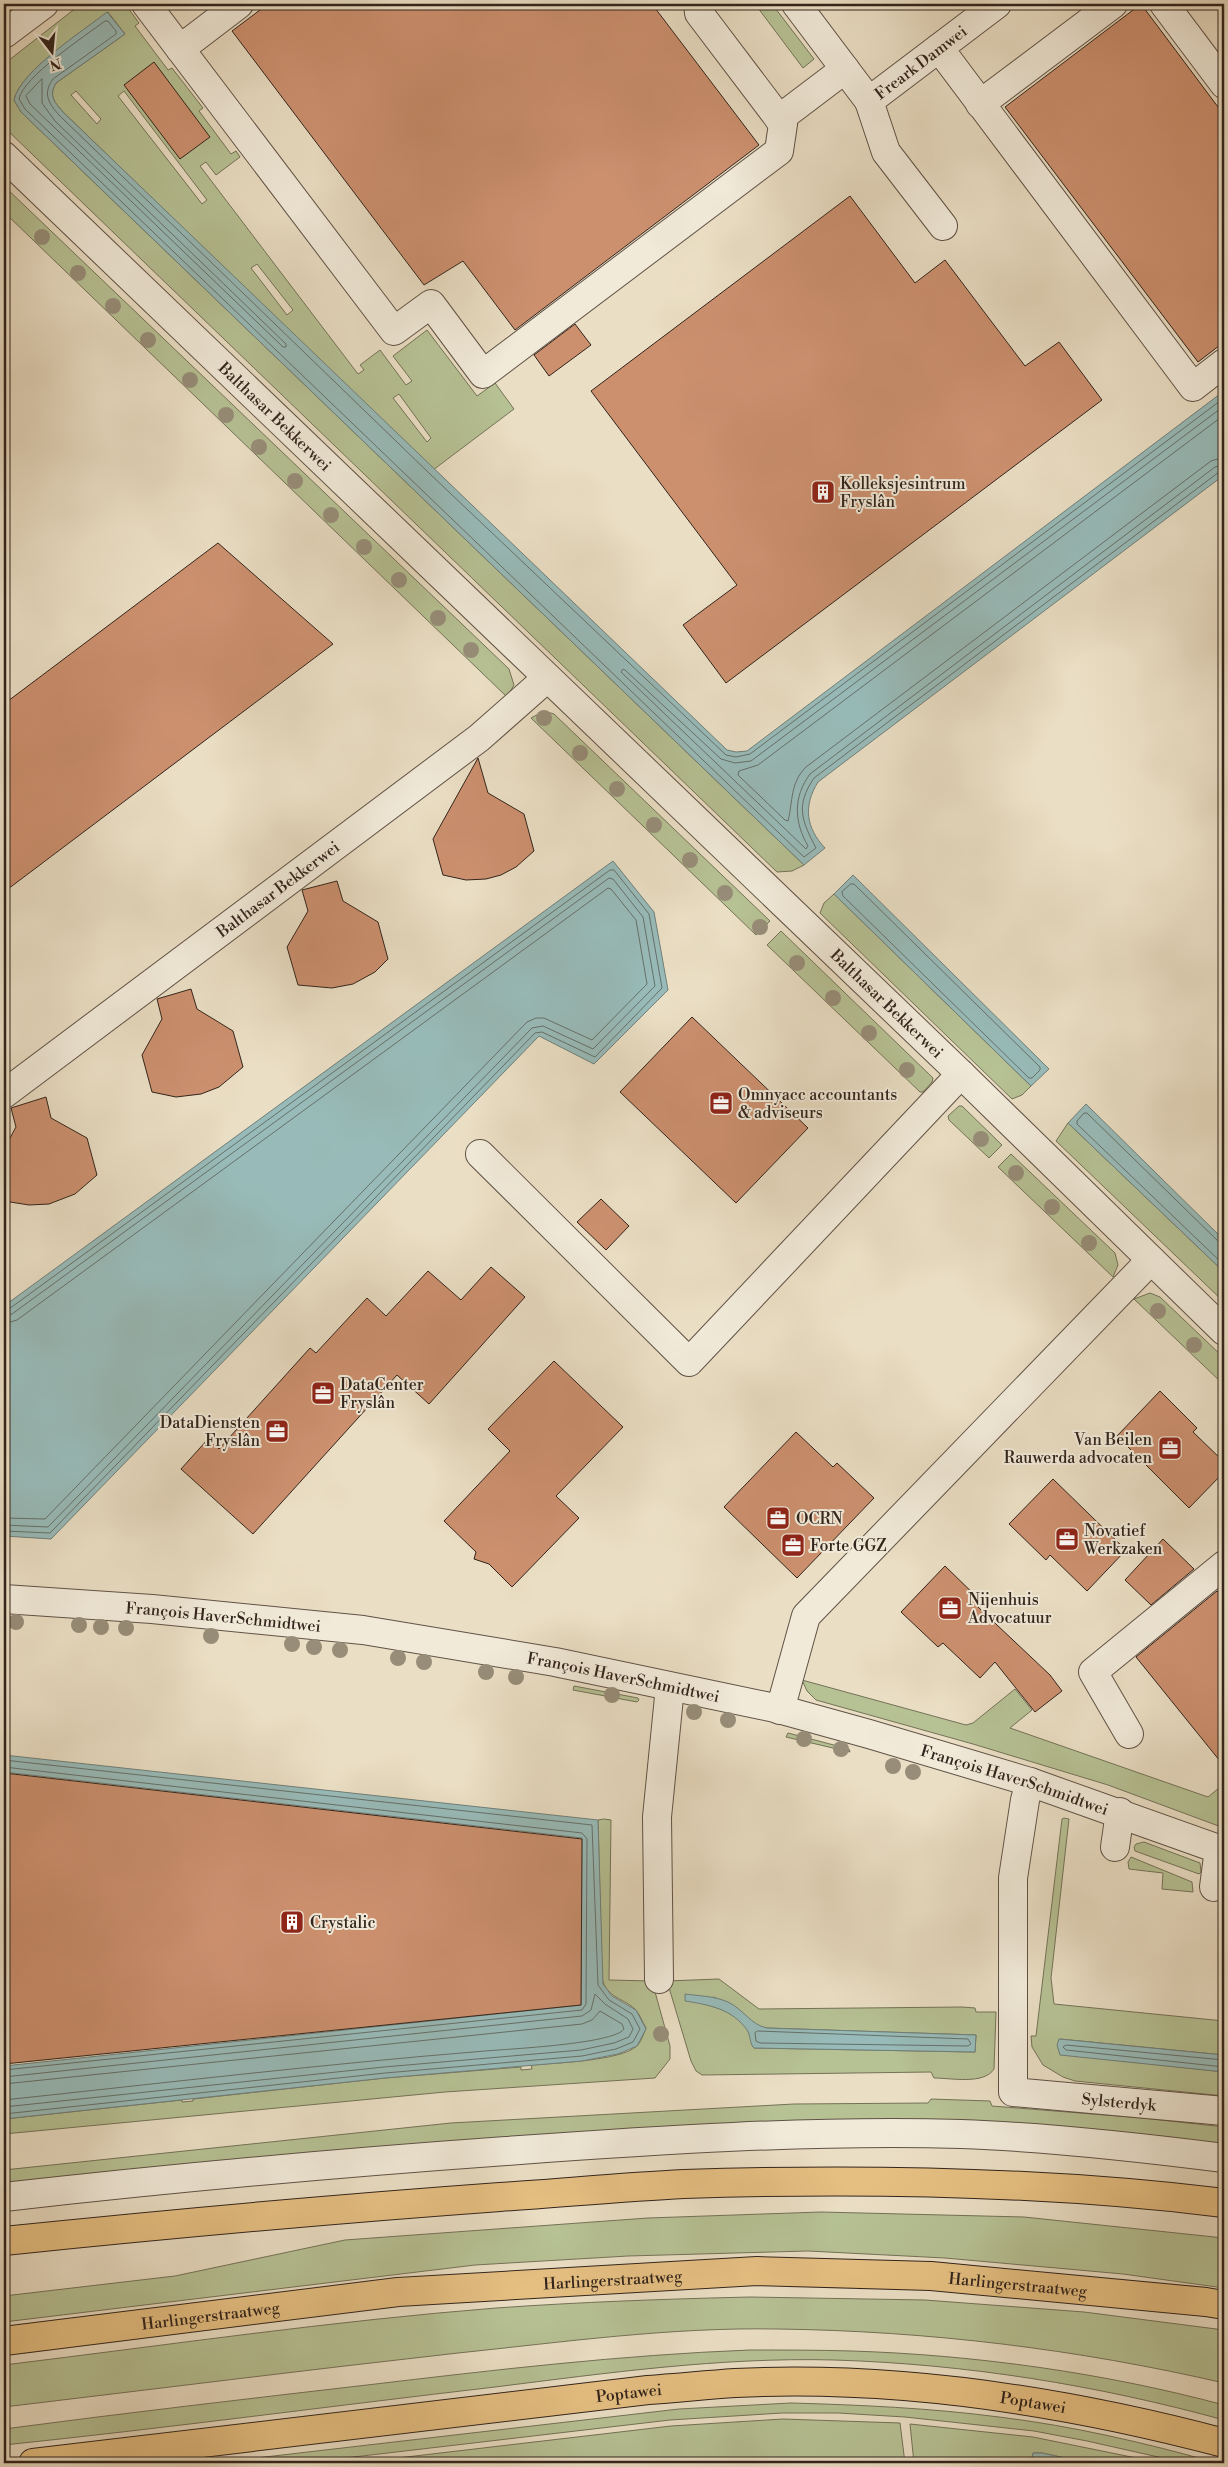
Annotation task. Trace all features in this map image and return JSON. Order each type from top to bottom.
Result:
[{"type":"main road","points":[[4,2242],[337,2208],[681,2184],[839,2180],[1023,2184],[1158,2195],[1224,2204]]},
{"type":"main road","name":"Harlingerstraatweg","points":[[4,2341],[398,2292],[757,2271],[931,2276],[1224,2305]]},
{"type":"main road","name":"Poptawei","points":[[33,2463],[648,2390],[735,2383],[841,2384],[956,2391],[1052,2405],[1149,2423],[1224,2443]]},
{"type":"street","points":[[146,4],[394,331],[431,304],[483,374],[779,151],[783,124],[699,14],[698,4]]},
{"type":"street","points":[[180,49],[239,4]]},
{"type":"street","name":"Freark Damwei","points":[[796,4],[869,101],[998,4]]},
{"type":"street","points":[[980,104],[1113,4]]},
{"type":"street","points":[[1164,4],[1224,84]]},
{"type":"street","points":[[4,34],[40,5]]},
{"type":"street","points":[[939,48],[1193,387],[1224,363]]},
{"type":"street","points":[[779,120],[846,69]]},
{"type":"street","points":[[869,101],[886,152],[943,226]]},
{"type":"street","name":"Balthasar Bekkerwei","points":[[4,156],[962,1074],[1224,1331]]},
{"type":"street","name":"Balthasar Bekkerwei","points":[[4,1094],[479,738],[547,678]]},
{"type":"street","points":[[480,1154],[689,1362],[962,1074]]},
{"type":"street","points":[[780,1710],[806,1616],[1151,1260]]},
{"type":"street","points":[[1130,1734],[1093,1672],[1224,1565]]},
{"type":"street","name":"François HaverSchmidtwei","points":[[4,1599],[152,1609],[363,1630],[555,1662],[780,1710],[1030,1782],[1120,1812],[1222,1850]]},
{"type":"street","points":[[659,1979],[657,1817],[670,1687]]},
{"type":"street","name":"Sylsterdyk","points":[[1030,1782],[1025,1800],[1013,1878],[1012,2092],[1224,2112]]},
{"type":"street","points":[[1115,1847],[1120,1812]]},
{"type":"street","points":[[1214,1887],[1222,1850]]},
{"type":"street","points":[[4,2197],[176,2177],[392,2159],[592,2145],[795,2134],[962,2134],[1139,2147],[1224,2158]]},
{"type":"green space","points":[[81,4],[125,4],[139,23],[135,26],[168,70],[172,68],[203,108],[199,111],[231,154],[236,151],[240,157],[216,175],[206,162],[200,166],[358,374],[364,370],[360,365],[380,350],[406,385],[412,381],[393,356],[427,330],[477,396],[495,383],[514,409],[433,470],[64,113],[55,103],[53,96],[56,83],[125,34],[108,12],[54,53],[28,77],[14,100],[21,112],[804,865],[792,871],[777,872],[4,127],[4,64]],"holes":[[[76,91],[101,119],[97,124],[71,95]],[[124,91],[207,200],[202,204],[118,96]],[[257,264],[293,310],[287,315],[251,268]],[[399,394],[431,438],[427,442],[393,398]]]},
{"type":"green space","points":[[755,4],[772,4],[814,59],[803,68]]},
{"type":"green space","points":[[4,186],[509,669],[514,685],[507,697],[4,212]]},
{"type":"green space","points":[[544,711],[554,714],[770,921],[756,935],[531,718]]},
{"type":"green space","points":[[834,894],[1031,1086],[1022,1095],[1012,1099],[820,913],[824,903]]},
{"type":"green space","points":[[781,931],[933,1078],[932,1082],[923,1092],[920,1092],[767,945]]},
{"type":"green space","points":[[959,1106],[962,1106],[1002,1145],[989,1158],[949,1120],[948,1116]]},
{"type":"green space","points":[[1068,1123],[1224,1272],[1224,1302],[1056,1141]]},
{"type":"green space","points":[[1011,1154],[1115,1253],[1118,1265],[1113,1277],[998,1167]]},
{"type":"green space","points":[[1150,1293],[1160,1297],[1224,1358],[1224,1385],[1134,1299]]},
{"type":"green space","points":[[802,1680],[966,1725],[973,1723],[1015,1689],[1032,1710],[1010,1728],[1208,1797],[1224,1784],[1224,1828],[1108,1785],[973,1744],[816,1700],[807,1691]]},
{"type":"green space","points":[[574,1686],[638,1698],[639,1700],[637,1702],[573,1690]]},
{"type":"green space","points":[[788,1733],[849,1749],[850,1752],[786,1737]]},
{"type":"green space","points":[[1062,1819],[1069,1819],[1051,1978],[1054,2004],[1224,2021],[1224,2055],[1060,2039],[1060,2054],[1224,2072],[1224,2096],[1075,2081],[1063,2077],[1043,2065],[1032,2047],[1031,2036],[1036,2036]]},
{"type":"green space","points":[[598,1820],[611,1820],[609,1980],[652,1981],[670,2046],[670,2059],[655,2078],[445,2092],[4,2134],[4,2119],[182,2100],[182,2102],[193,2101],[193,2099],[385,2078],[521,2067],[521,2070],[532,2069],[531,2065],[602,2058],[629,2051],[637,2046],[646,2028],[636,2010],[611,1994],[604,1985],[602,1978]]},
{"type":"green space","points":[[1144,1842],[1200,1863],[1201,1872],[1199,1874],[1135,1851],[1134,1847],[1136,1844]]},
{"type":"green space","points":[[1131,1857],[1192,1882],[1193,1892],[1162,1889],[1163,1873],[1129,1869],[1128,1862]]},
{"type":"green space","points":[[719,1979],[759,2009],[962,2007],[975,2008],[976,2012],[996,2012],[994,2069],[983,2077],[967,2080],[934,2078],[931,2072],[702,2075],[696,2071],[691,2061],[667,1981]],"holes":[[[713,1997],[729,2003],[757,2026],[767,2028],[976,2035],[975,2052],[754,2048],[749,2033],[742,2022],[724,2010],[704,2004]]]},
{"type":"green space","points":[[931,2099],[990,2101],[992,2106],[1143,2118],[1224,2127],[1224,2146],[963,2125],[4,2185],[4,2170],[451,2123],[794,2104],[928,2103]]},
{"type":"green space","points":[[821,2212],[1024,2217],[1224,2238],[1224,2288],[1123,2274],[945,2258],[808,2251],[628,2256],[475,2265],[4,2322],[4,2296],[175,2276],[345,2240],[648,2218]]},
{"type":"green space","points":[[750,2297],[925,2300],[1084,2312],[1224,2330],[1224,2383],[1113,2360],[1002,2344],[834,2330],[738,2329],[698,2330],[578,2340],[4,2407],[4,2365],[312,2326],[434,2313],[560,2304]]},
{"type":"green space","points":[[750,2350],[899,2353],[993,2361],[1087,2375],[1224,2405],[1224,2420],[1128,2396],[1031,2378],[883,2362],[792,2360],[664,2367],[4,2445],[4,2429],[49,2423],[606,2359]]},
{"type":"green space","points":[[791,2403],[921,2409],[1027,2421],[1109,2436],[1217,2463],[1185,2463],[1034,2431],[905,2417],[838,2413],[782,2413],[670,2420],[302,2463],[213,2463],[679,2409]]},
{"type":"green space","points":[[783,2419],[900,2423],[905,2463],[355,2463],[671,2426]]},
{"type":"green space","points":[[910,2424],[1033,2437],[1161,2463],[1089,2463],[1042,2453],[1033,2453],[1031,2463],[914,2463]]},
{"type":"water","points":[[107,12],[125,34],[56,83],[53,96],[58,106],[727,750],[736,752],[747,751],[1224,391],[1224,475],[818,782],[810,800],[809,816],[810,825],[814,833],[825,848],[804,865],[21,112],[14,100],[28,77],[54,52]]},
{"type":"water","points":[[613,861],[654,912],[668,990],[594,1064],[539,1036],[51,1539],[4,1536],[4,1306]]},
{"type":"water","points":[[853,875],[1049,1069],[1031,1086],[834,894]]},
{"type":"water","points":[[1086,1104],[1224,1240],[1224,1272],[1068,1123]]},
{"type":"water","points":[[4,1755],[598,1820],[603,1984],[612,1996],[636,2010],[646,2029],[637,2046],[618,2054],[582,2061],[385,2078],[4,2119],[4,2066],[581,2005],[582,1838],[4,1772]]},
{"type":"water","points":[[685,1994],[712,1997],[728,2002],[756,2024],[767,2028],[976,2035],[975,2052],[754,2048],[747,2030],[734,2017],[712,2006],[685,2001]]},
{"type":"water","points":[[1059,2039],[1224,2055],[1224,2072],[1060,2055],[1057,2045]]},
{"type":"water","points":[[1033,2453],[1042,2453],[1089,2463],[1060,2463],[1039,2460],[1038,2463],[1031,2463]]},
{"type":"building","points":[[268,4],[652,4],[759,145],[515,330],[463,261],[424,285],[232,31]]},
{"type":"building","points":[[1141,4],[1224,115],[1224,342],[1198,362],[1005,107]]},
{"type":"building","points":[[154,62],[210,137],[180,159],[124,85]]},
{"type":"building","name":"Kolleksjesintrum Fryslân","points":[[850,196],[915,283],[945,260],[1025,366],[1059,342],[1102,400],[726,683],[683,625],[737,585],[591,391]]},
{"type":"building","points":[[575,324],[591,345],[549,376],[534,355]]},
{"type":"building","points":[[218,543],[333,644],[4,892],[4,704]]},
{"type":"building","points":[[478,758],[488,793],[524,814],[534,851],[516,867],[501,875],[486,879],[466,880],[443,875],[433,839]]},
{"type":"building","points":[[337,881],[343,901],[378,922],[388,959],[375,972],[353,984],[332,988],[298,985],[287,947],[308,911],[302,890]]},
{"type":"building","points":[[191,989],[197,1009],[233,1031],[243,1067],[219,1087],[201,1094],[176,1097],[152,1092],[142,1055],[162,1019],[157,999]]},
{"type":"building","points":[[692,1017],[808,1128],[736,1203],[620,1092]]},
{"type":"building","points":[[46,1097],[51,1118],[87,1138],[97,1175],[75,1194],[49,1204],[29,1205],[4,1201],[4,1149],[16,1127],[11,1108]]},
{"type":"building","points":[[601,1199],[629,1226],[606,1250],[577,1222]]},
{"type":"building","points":[[491,1267],[525,1297],[429,1404],[397,1375],[253,1534],[181,1469],[208,1439],[219,1449],[310,1348],[316,1353],[367,1298],[386,1316],[428,1271],[461,1300]]},
{"type":"building","points":[[554,1361],[623,1427],[556,1496],[579,1518],[512,1587],[489,1564],[474,1559],[476,1552],[444,1521],[510,1451],[488,1429]]},
{"type":"building","points":[[1160,1391],[1197,1428],[1193,1432],[1224,1462],[1224,1472],[1189,1508],[1117,1436]]},
{"type":"building","points":[[796,1432],[833,1467],[837,1463],[874,1498],[797,1578],[724,1507]]},
{"type":"building","points":[[1053,1479],[1126,1550],[1087,1591],[1050,1555],[1046,1560],[1009,1524]]},
{"type":"building","points":[[1163,1539],[1194,1569],[1151,1605],[1125,1580]]},
{"type":"building","points":[[945,1566],[982,1602],[978,1607],[1050,1675],[1062,1691],[1035,1712],[995,1662],[980,1678],[943,1643],[938,1647],[901,1612]]},
{"type":"building","points":[[1217,1591],[1224,1598],[1224,1766],[1136,1657]]},
{"type":"building","name":"Crystalic","points":[[4,1773],[582,1839],[581,2005],[4,2064]]},
{"type":"place","name":"Kolleksjesintrum Fryslân","points":[[823,492]]},
{"type":"place","name":"Omnyacc accountants & adviseurs","points":[[721,1103]]},
{"type":"place","name":"DataCenter Fryslân","points":[[323,1393]]},
{"type":"place","name":"DataDiensten Fryslân","points":[[277,1431]]},
{"type":"place","name":"Van Beilen Rauwerda advocaten","points":[[1170,1448]]},
{"type":"place","name":"OCRN","points":[[778,1518]]},
{"type":"place","name":"Novatief Werkzaken","points":[[1067,1539]]},
{"type":"place","name":"Forte GGZ","points":[[793,1545]]},
{"type":"place","name":"Nijenhuis Advocatuur","points":[[950,1608]]},
{"type":"place","name":"Crystalic","points":[[292,1922]]}]
